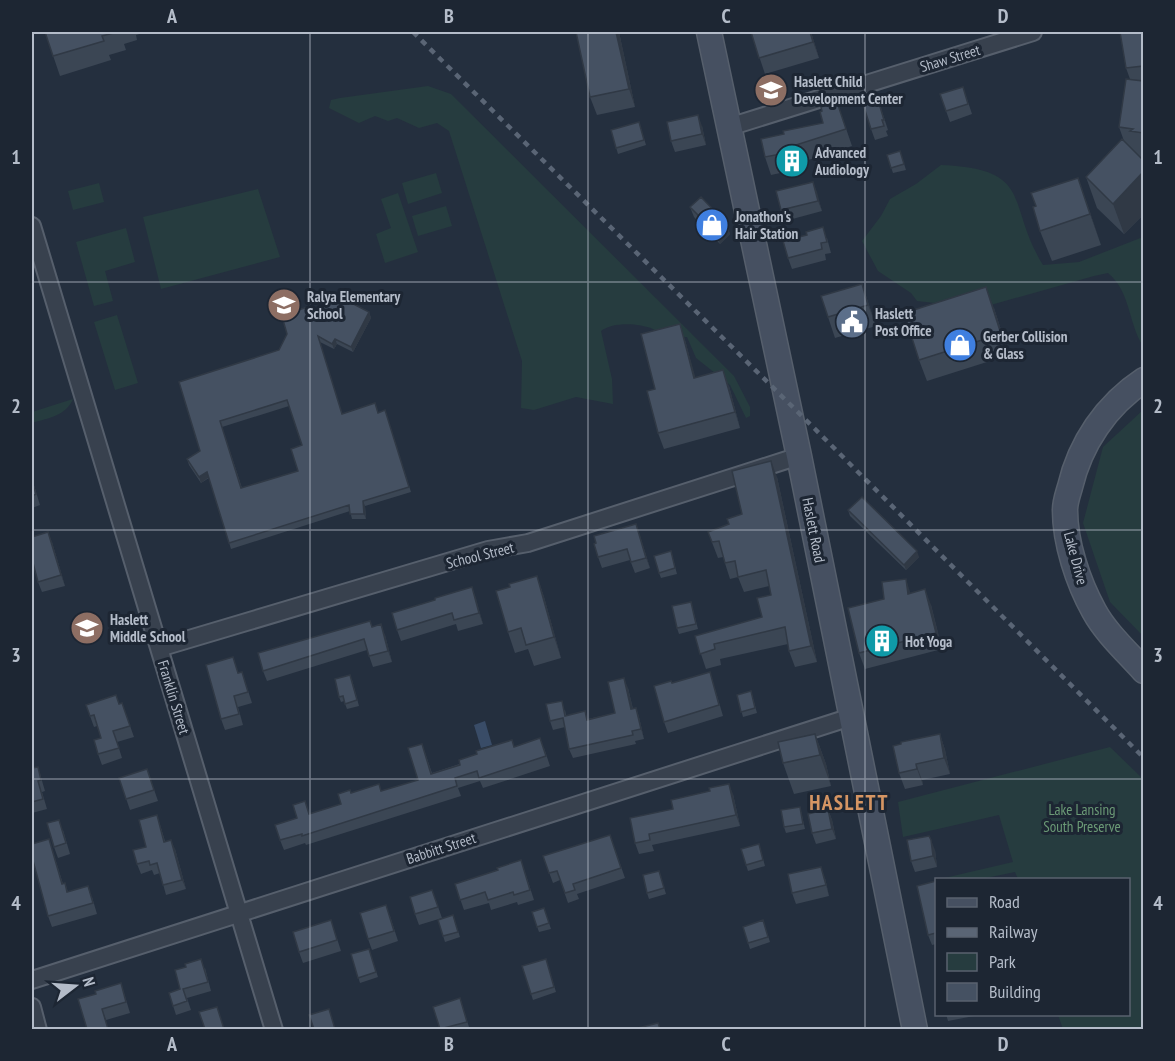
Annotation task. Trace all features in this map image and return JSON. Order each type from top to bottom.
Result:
[{"type":"street","name":"Haslett Road","points":[[709,32],[799,456],[915,1029]]},
{"type":"street","name":"Shaw Street","points":[[729,127],[1033,32]]},
{"type":"street","name":"Franklin Street","points":[[32,226],[274,1029]]},
{"type":"street","name":"Lake Drive","points":[[1143,380],[1114,405],[1092,433],[1080,455],[1065,508],[1068,536],[1075,564],[1095,612],[1143,671]]},
{"type":"street","name":"School Street","points":[[159,648],[488,550],[528,543],[799,456]]},
{"type":"street","name":"Babbitt Street","points":[[32,980],[851,717]]},
{"type":"street","points":[[32,1007],[38,1029]]},
{"type":"green space","points":[[428,86],[451,94],[734,376],[750,407],[750,416],[746,418],[730,385],[696,358],[687,337],[664,338],[653,329],[633,325],[612,326],[601,331],[612,379],[613,404],[576,397],[534,410],[521,408],[522,361],[449,131],[437,123],[419,128],[397,118],[388,121],[375,116],[359,123],[329,108],[331,100],[340,98]]},
{"type":"green space","points":[[941,165],[971,168],[992,174],[1005,182],[1013,194],[1043,265],[1079,262],[1143,237],[1143,346],[1134,328],[1121,289],[1108,273],[980,308],[917,301],[911,293],[878,271],[862,241],[881,216],[890,199],[916,184]]},
{"type":"green space","points":[[436,173],[442,193],[408,204],[402,183]]},
{"type":"green space","points":[[99,183],[104,202],[73,210],[68,191]]},
{"type":"green space","points":[[258,189],[280,257],[161,289],[143,217]]},
{"type":"green space","points":[[398,193],[418,252],[385,263],[376,234],[391,228],[381,199]]},
{"type":"green space","points":[[446,206],[452,226],[418,236],[412,216]]},
{"type":"green space","points":[[126,228],[135,262],[105,271],[113,301],[94,306],[76,242]]},
{"type":"green space","points":[[117,315],[138,383],[115,390],[94,322]]},
{"type":"green space","points":[[73,399],[61,413],[32,423],[32,412]]},
{"type":"green space","points":[[1143,410],[1143,636],[1110,602],[1083,523],[1103,447]]},
{"type":"green space","name":"Lake Lansing South Preserve","points":[[1110,747],[1143,779],[1143,1029],[1063,1029],[1058,1016],[1130,1016],[1130,878],[1018,878],[1015,872],[986,878],[944,878],[1013,862],[999,815],[903,837],[898,802]]},
{"type":"water","points":[[485,721],[492,745],[481,748],[474,725]]},
{"type":"building","points":[[45,32],[117,32],[102,36],[104,41],[53,56]]},
{"type":"building","points":[[576,32],[616,32],[629,89],[590,97]]},
{"type":"building","points":[[751,32],[810,32],[813,42],[759,58]]},
{"type":"building","points":[[1120,32],[1143,32],[1143,66],[1126,68]]},
{"type":"building","points":[[1126,79],[1143,81],[1143,133],[1119,127]]},
{"type":"building","points":[[963,87],[968,104],[946,111],[940,94]]},
{"type":"building","points":[[876,93],[884,126],[871,129],[861,98]]},
{"type":"building","points":[[837,102],[846,129],[796,145],[797,151],[765,157],[761,139],[784,134],[783,131],[823,123],[821,107]]},
{"type":"building","points":[[698,115],[702,134],[671,141],[667,122]]},
{"type":"building","points":[[639,122],[644,140],[616,148],[611,130]]},
{"type":"building","points":[[1122,139],[1143,160],[1143,172],[1113,204],[1086,177]]},
{"type":"building","points":[[900,151],[904,164],[891,168],[887,155]]},
{"type":"building","points":[[1078,178],[1090,214],[1040,231],[1033,207],[1036,206],[1031,193]]},
{"type":"building","points":[[813,182],[818,201],[781,210],[776,191]]},
{"type":"building","points":[[701,197],[726,223],[716,233],[690,207]]},
{"type":"building","points":[[823,227],[827,242],[821,243],[822,249],[788,258],[783,241],[807,235],[806,232]]},
{"type":"building","points":[[862,284],[868,305],[828,317],[821,296]]},
{"type":"building","points":[[986,287],[1001,334],[919,360],[904,313]]},
{"type":"building","points":[[334,294],[369,312],[351,347],[335,339],[332,344],[318,336],[342,414],[375,403],[378,413],[385,410],[409,487],[363,501],[364,514],[350,514],[349,505],[229,543],[207,472],[199,477],[187,459],[200,451],[179,382],[279,350],[287,334],[283,320],[289,318],[288,313],[308,307],[309,311],[329,305]],"holes":[[[287,400],[302,445],[291,449],[298,471],[241,488],[220,421]]]},
{"type":"building","points":[[680,324],[694,378],[723,370],[735,412],[658,433],[647,391],[655,389],[641,334]]},
{"type":"building","points":[[771,461],[811,646],[789,651],[785,627],[714,644],[715,649],[700,654],[695,636],[762,617],[757,598],[771,595],[766,570],[738,577],[735,561],[725,563],[719,541],[712,542],[708,532],[729,524],[727,519],[742,514],[732,471]]},
{"type":"building","points":[[32,481],[36,494],[32,496]]},
{"type":"building","points":[[862,497],[917,551],[904,565],[848,510]]},
{"type":"building","points":[[636,524],[646,558],[631,562],[627,549],[598,557],[594,536]]},
{"type":"building","points":[[48,532],[61,575],[38,582],[32,559],[32,537]]},
{"type":"building","points":[[671,551],[675,568],[659,573],[654,556]]},
{"type":"building","points":[[537,576],[554,637],[526,645],[521,628],[508,632],[496,591],[510,587],[509,584]]},
{"type":"building","points":[[906,579],[908,594],[925,589],[936,633],[859,653],[848,608],[884,599],[882,582]]},
{"type":"building","points":[[472,587],[479,613],[454,620],[452,613],[397,630],[392,613]]},
{"type":"building","points":[[691,602],[696,624],[677,628],[672,606]]},
{"type":"building","points":[[370,621],[372,627],[381,624],[388,651],[369,656],[364,639],[263,671],[258,653]]},
{"type":"building","points":[[233,657],[238,673],[242,672],[248,692],[234,696],[239,714],[221,719],[206,665]]},
{"type":"building","points":[[710,672],[719,705],[664,722],[654,686]]},
{"type":"building","points":[[350,675],[357,700],[345,704],[343,696],[339,697],[335,679]]},
{"type":"building","points":[[624,678],[631,709],[636,708],[641,729],[632,731],[633,735],[569,749],[563,718],[550,721],[546,704],[562,701],[565,716],[585,711],[587,720],[615,713],[608,682]]},
{"type":"building","points":[[751,691],[755,708],[741,712],[737,695]]},
{"type":"building","points":[[116,695],[119,704],[122,703],[130,726],[113,731],[119,748],[98,754],[94,740],[101,738],[94,715],[90,716],[86,705]]},
{"type":"building","points":[[815,734],[820,755],[783,763],[778,742]]},
{"type":"building","points":[[940,734],[944,758],[916,764],[917,769],[899,773],[893,746],[901,742]]},
{"type":"building","points":[[540,738],[546,756],[479,778],[477,771],[455,778],[457,786],[302,836],[302,834],[280,840],[275,825],[297,818],[293,805],[305,801],[309,814],[341,804],[338,794],[350,790],[351,793],[379,784],[381,791],[418,780],[408,748],[422,744],[431,774],[460,765],[459,760],[477,754],[476,751],[512,740],[514,747]]},
{"type":"building","points":[[38,767],[41,780],[38,781],[43,799],[32,802],[32,768]]},
{"type":"building","points":[[147,769],[154,790],[126,799],[119,778]]},
{"type":"building","points":[[729,784],[736,815],[649,834],[650,840],[635,843],[630,818],[673,809],[671,800]]},
{"type":"building","points":[[800,807],[803,824],[784,827],[781,810]]},
{"type":"building","points":[[828,809],[832,829],[812,833],[808,814]]},
{"type":"building","points":[[157,815],[164,842],[171,840],[182,880],[163,885],[157,863],[150,865],[149,861],[137,864],[133,850],[146,847],[139,820]]},
{"type":"building","points":[[59,820],[66,843],[54,847],[47,823]]},
{"type":"building","points":[[610,835],[621,868],[573,884],[575,890],[565,893],[557,871],[549,873],[543,856]]},
{"type":"building","points":[[929,836],[933,856],[911,861],[907,840]]},
{"type":"building","points":[[49,839],[62,884],[65,883],[67,892],[88,886],[93,903],[48,916],[32,857],[32,844]]},
{"type":"building","points":[[759,844],[763,860],[746,865],[741,849]]},
{"type":"building","points":[[521,860],[530,890],[514,895],[513,892],[488,900],[485,892],[460,900],[455,884]]},
{"type":"building","points":[[821,867],[826,885],[792,893],[788,874]]},
{"type":"building","points":[[659,871],[664,888],[647,893],[643,875]]},
{"type":"building","points":[[935,881],[935,933],[928,935],[917,886]]},
{"type":"building","points":[[432,890],[438,907],[415,914],[410,897]]},
{"type":"building","points":[[386,905],[394,931],[368,939],[360,913]]},
{"type":"building","points":[[544,908],[549,923],[537,927],[532,912]]},
{"type":"building","points":[[453,915],[458,932],[443,936],[438,920]]},
{"type":"building","points":[[331,920],[337,940],[299,952],[293,932]]},
{"type":"building","points":[[763,920],[768,937],[748,943],[743,927]]},
{"type":"building","points":[[369,949],[376,972],[358,978],[351,954]]},
{"type":"building","points":[[201,959],[208,982],[183,989],[187,1001],[173,1006],[169,993],[180,989],[175,970]]},
{"type":"building","points":[[546,959],[554,987],[531,994],[522,966]]},
{"type":"building","points":[[121,983],[126,1002],[102,1009],[108,1029],[87,1029],[78,999]]},
{"type":"building","points":[[460,998],[467,1022],[440,1029],[433,1007]]},
{"type":"building","points":[[217,1007],[224,1029],[205,1029],[199,1012]]},
{"type":"building","points":[[329,1009],[335,1029],[314,1029],[309,1015]]},
{"type":"building","points":[[658,1023],[660,1029],[634,1029]]},
{"type":"railway","points":[[413,32],[1144,758]]},
{"type":"place","name":"Haslett Child Development Center","points":[[771,90]]},
{"type":"place","name":"Advanced Audiology","points":[[792,161]]},
{"type":"place","name":"Jonathon's Hair Station","points":[[712,225]]},
{"type":"place","name":"Ralya Elementary School","points":[[284,305]]},
{"type":"place","name":"Haslett Post Office","points":[[852,322]]},
{"type":"place","name":"Gerber Collision & Glass","points":[[960,345]]},
{"type":"place","name":"Haslett Middle School","points":[[87,628]]},
{"type":"place","name":"Hot Yoga","points":[[882,641]]},
{"type":"district","name":"HASLETT","points":[[849,802]]}]
